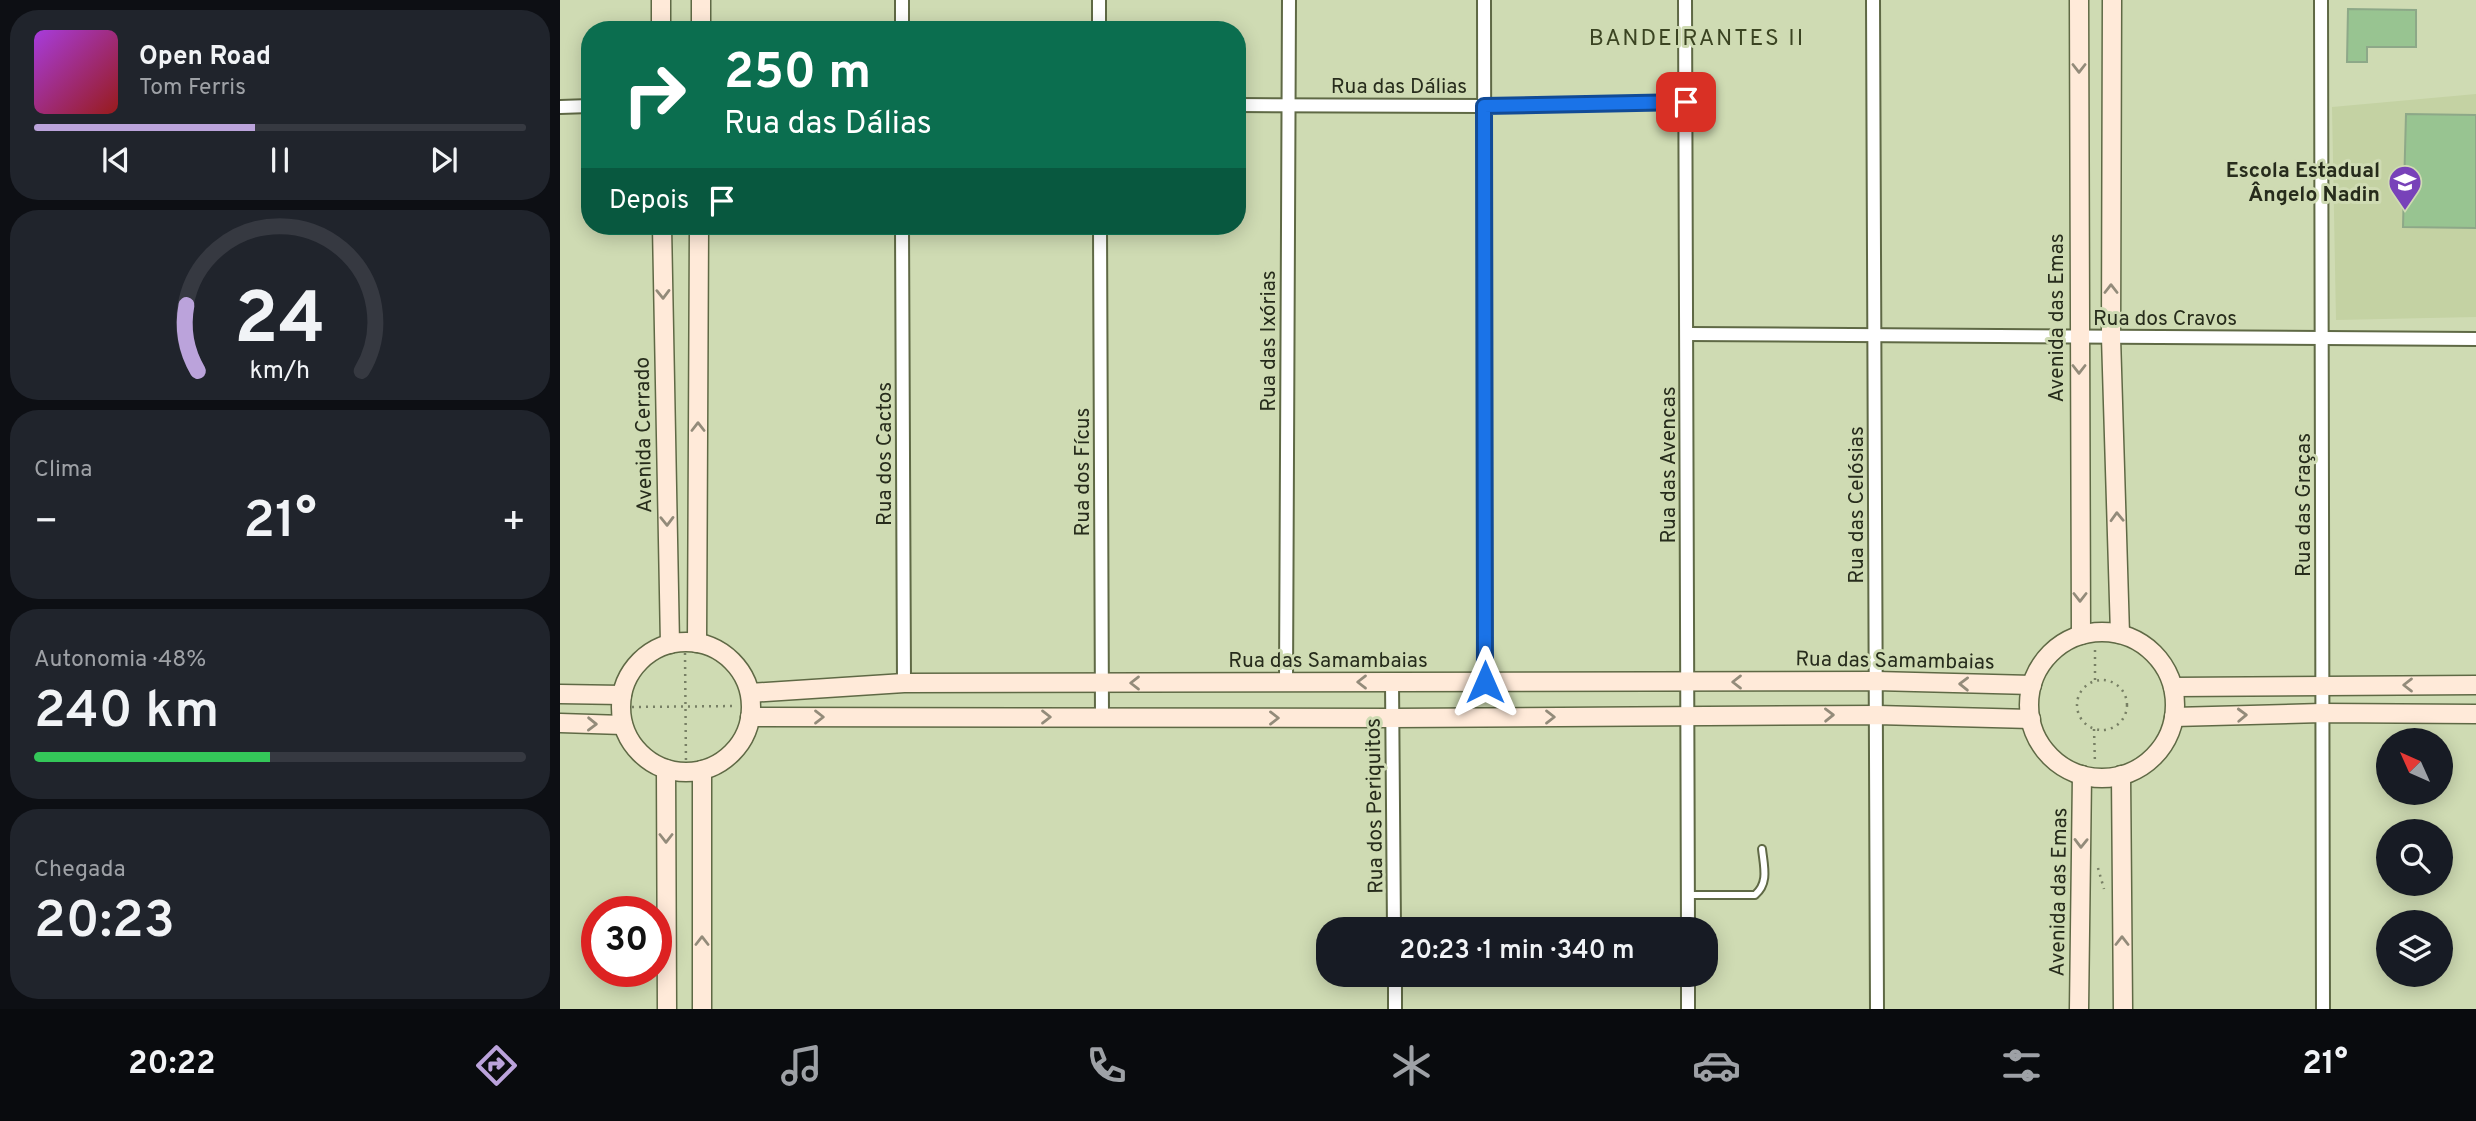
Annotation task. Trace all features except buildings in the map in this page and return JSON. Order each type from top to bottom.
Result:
[{"type":"street","points":[[661,0],[661,21]]},
{"type":"street","points":[[701,0],[701,21]]},
{"type":"street","points":[[902,0],[902,21]]},
{"type":"street","points":[[1099,0],[1099,21]]},
{"type":"street","name":"Rua das Ixórias","points":[[1286,682],[1289,0]]},
{"type":"street","points":[[1484,0],[1485,682]]},
{"type":"street","name":"Rua das Avencas","points":[[1685,0],[1688,917]]},
{"type":"street","name":"Rua das Celósias","points":[[1873,0],[1878,715],[1877,1009]]},
{"type":"street","name":"Avenida das Emas","points":[[2079,0],[2081,635]]},
{"type":"street","points":[[2112,0],[2111,337],[2120,634]]},
{"type":"street","name":"Rua das Graças","points":[[2321,0],[2323,1009]]},
{"type":"street","name":"Rua das Dálias","points":[[1246,105],[1484,106],[1686,102]]},
{"type":"street","points":[[560,107],[581,106]]},
{"type":"street","name":"Avenida Cerrado","points":[[662,235],[670,644]]},
{"type":"street","points":[[697,643],[699,235]]},
{"type":"street","name":"Rua dos Cactos","points":[[902,235],[904,683]]},
{"type":"street","name":"Rua dos Fícus","points":[[1100,235],[1102,718]]},
{"type":"street","name":"Rua dos Cravos","points":[[1687,334],[2476,340]]},
{"type":"street","points":[[2095,632],[2120,634],[2148,648],[2160,659],[2173,687],[2174,717],[2169,733],[2150,760],[2121,775],[2089,776],[2070,770],[2049,754],[2035,732],[2031,719],[2032,685],[2045,660],[2062,645],[2081,635],[2095,632]]},
{"type":"street","points":[[697,643],[715,649],[731,660],[743,675],[750,705],[739,745],[729,756],[702,770],[686,772],[666,769],[651,763],[629,740],[622,709],[628,678],[638,663],[653,651],[670,644],[697,643]]},
{"type":"street","name":"Rua das Samambaias","points":[[750,705],[904,683],[1876,681],[2032,685]]},
{"type":"street","name":"Rua dos Periquitos","points":[[1392,682],[1394,917]]},
{"type":"street","points":[[2173,687],[2476,685]]},
{"type":"street","points":[[560,694],[622,709]]},
{"type":"street","points":[[750,705],[1102,718],[1878,715],[2031,719]]},
{"type":"street","points":[[560,723],[622,709]]},
{"type":"street","points":[[2174,717],[2476,713]]},
{"type":"street","points":[[666,769],[667,1009]]},
{"type":"street","points":[[702,770],[702,1009]]},
{"type":"street","points":[[2121,775],[2123,1009]]},
{"type":"street","name":"Avenida das Emas","points":[[2079,1009],[2089,776]]},
{"type":"street","points":[[1395,987],[1395,1009]]},
{"type":"street","points":[[1688,987],[1688,1009]]},
{"type":"lane","points":[[1688,895],[1755,895],[1763,889],[1765,879],[1762,849]]},
{"type":"path","points":[[2106,679],[2121,687],[2126,694],[2127,710],[2118,724],[2111,729],[2094,729],[2081,719],[2076,703],[2083,687],[2090,682],[2106,679]]},
{"type":"path","points":[[622,709],[750,705]]},
{"type":"path","points":[[2089,776],[2094,729]]},
{"type":"path","points":[[2096,863],[2106,897]]},
{"type":"shaded area","name":"Escola Estadual Ângelo Nadin","points":[[2476,94],[2476,317],[2336,320],[2332,107]]},
{"type":"place","name":"Escola Estadual Ângelo Nadin","points":[[2405,212]]},
{"type":"district","name":"BANDEIRANTES II","points":[[1697,37]]},
{"type":"route","points":[[1485,682],[1484,106],[1686,102]]}]
